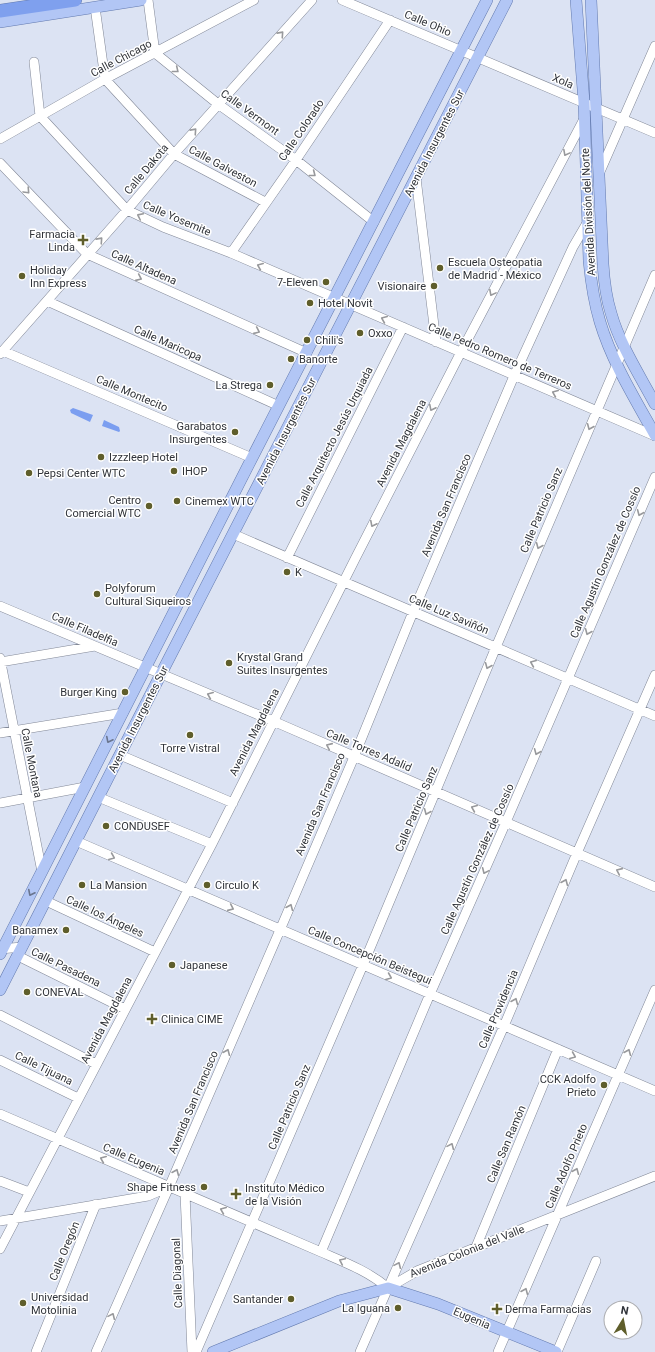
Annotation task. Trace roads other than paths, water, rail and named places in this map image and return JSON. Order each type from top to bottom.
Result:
[{"type":"highway","points":[[0,11],[75,0]]},
{"type":"main road","points":[[0,22],[141,0]]},
{"type":"main road","name":"Avenida Insurgentes Sur","points":[[1,951],[487,0]]},
{"type":"main road","name":"Avenida Insurgentes Sur","points":[[0,990],[507,0]]},
{"type":"main road","name":"Avenida División del Norte","points":[[576,0],[584,102],[589,261],[595,304],[600,323],[616,365],[655,436]]},
{"type":"main road","name":"Avenida División del Norte","points":[[591,0],[605,291],[610,312],[624,347],[655,404]]},
{"type":"main road","name":"Eugenia","points":[[388,1288],[438,1304],[556,1352]]},
{"type":"main road","name":"Avenida Colonia del Valle","points":[[213,1352],[339,1302],[369,1292],[388,1288]]},
{"type":"street","points":[[148,0],[155,53]]},
{"type":"street","name":"Calle Chicago","points":[[0,138],[254,0]]},
{"type":"street","name":"Calle Dakota","points":[[1,352],[47,301],[86,254],[127,210],[218,104],[312,0]]},
{"type":"street","name":"Calle Ohio","points":[[342,0],[462,50]]},
{"type":"street","points":[[95,7],[105,80]]},
{"type":"street","name":"Calle Colorado","points":[[231,253],[265,202],[296,160],[390,20]]},
{"type":"street","points":[[600,174],[655,46]]},
{"type":"street","name":"Xola","points":[[462,50],[655,133]]},
{"type":"street","name":"Calle Vermont","points":[[155,53],[218,104],[296,160],[374,222]]},
{"type":"street","points":[[34,62],[40,116]]},
{"type":"street","name":"Calle Galveston","points":[[105,80],[174,154],[265,202]]},
{"type":"street","name":"Calle Yosemite","points":[[40,116],[127,210],[162,227],[231,253],[335,298]]},
{"type":"street","name":"Avenida Magdalena","points":[[0,1249],[154,952],[212,844],[461,352],[584,119]]},
{"type":"street","name":"Calle Altadena","points":[[0,163],[86,254],[307,352]]},
{"type":"street","points":[[416,178],[436,342]]},
{"type":"street","name":"Avenida San Francisco","points":[[96,1352],[280,930],[514,376],[573,247],[587,223]]},
{"type":"street","name":"Calle Patricio Sanz","points":[[196,1352],[363,965],[496,647],[655,275]]},
{"type":"street","name":"Calle Pedro Romero de Terreros","points":[[335,298],[655,436]]},
{"type":"street","name":"Calle Maricopa","points":[[47,301],[279,406]]},
{"type":"street","name":"Calle Arquitecto Jesús Urquiada","points":[[287,558],[403,327]]},
{"type":"street","name":"Calle Montecito","points":[[1,352],[252,458]]},
{"type":"street","name":"Calle Agustín González de Cossío","points":[[321,1252],[430,994],[569,678],[655,477]]},
{"type":"street","name":"Calle Luz Saviñón","points":[[233,534],[655,716]]},
{"type":"street","name":"Calle Filadelfia","points":[[0,606],[161,674]]},
{"type":"street","points":[[0,661],[95,646]]},
{"type":"street","name":"Calle Montana","points":[[0,661],[26,798],[42,872]]},
{"type":"street","name":"Calle Torres Adalid","points":[[161,674],[655,887]]},
{"type":"street","name":"Calle Providencia","points":[[360,1352],[504,1026],[577,853],[655,675]]},
{"type":"street","points":[[0,733],[122,713]]},
{"type":"street","points":[[120,755],[233,803]]},
{"type":"street","points":[[0,803],[85,787]]},
{"type":"street","points":[[98,797],[212,844]]},
{"type":"street","name":"Calle Concepción Beistegui","points":[[76,841],[655,1091]]},
{"type":"street","name":"Calle los Ángeles","points":[[46,901],[154,952]]},
{"type":"street","name":"Calle Pasadena","points":[[1,951],[20,951],[125,1010]]},
{"type":"street","name":"Calle Adolfo Prieto","points":[[498,1352],[655,990]]},
{"type":"street","points":[[0,1015],[96,1064]]},
{"type":"street","name":"Calle San Ramón","points":[[476,1247],[558,1049]]},
{"type":"street","name":"Calle Tijuana","points":[[0,1060],[78,1098]]},
{"type":"street","name":"Calle Eugenia","points":[[0,1114],[321,1252],[367,1273],[388,1288]]},
{"type":"street","name":"Avenida Colonia del Valle","points":[[388,1288],[417,1271],[655,1176]]},
{"type":"street","points":[[0,1181],[29,1192]]},
{"type":"street","points":[[0,1221],[148,1196],[169,1186]]},
{"type":"street","name":"Calle Diagonal","points":[[185,1194],[192,1352]]},
{"type":"street","name":"Calle Oregón","points":[[36,1352],[96,1204]]},
{"type":"street","points":[[556,1352],[596,1261]]},
{"type":"water","points":[[73,408],[93,415],[90,422],[71,413],[70,410]]},
{"type":"water","points":[[104,420],[119,427],[120,431],[119,432],[102,426]]},
{"type":"place","name":"Farmacia Linda","points":[[83,240]]},
{"type":"place","name":"Escuela Osteopatia de Madrid - México","points":[[440,268]]},
{"type":"place","name":"Holiday Inn Express","points":[[22,276]]},
{"type":"place","name":"7-Eleven","points":[[326,282]]},
{"type":"place","name":"Visionaire","points":[[434,286]]},
{"type":"place","name":"Hotel Novit","points":[[310,303]]},
{"type":"place","name":"Oxxo","points":[[360,333]]},
{"type":"place","name":"Chili's","points":[[307,340]]},
{"type":"place","name":"Banorte","points":[[291,359]]},
{"type":"place","name":"La Strega","points":[[270,385]]},
{"type":"place","name":"Garabatos Insurgentes","points":[[235,432]]},
{"type":"place","name":"Izzzleep Hotel","points":[[101,457]]},
{"type":"place","name":"IHOP","points":[[174,471]]},
{"type":"place","name":"Pepsi Center WTC","points":[[29,473]]},
{"type":"place","name":"Cinemex WTC","points":[[177,501]]},
{"type":"place","name":"Centro Comercial WTC","points":[[149,506]]},
{"type":"place","name":"K","points":[[287,572]]},
{"type":"place","name":"Polyforum Cultural Siqueiros","points":[[97,594]]},
{"type":"place","name":"Krystal Grand Suites Insurgentes","points":[[229,663]]},
{"type":"place","name":"Burger King","points":[[125,692]]},
{"type":"place","name":"Torre Vistral","points":[[190,735]]},
{"type":"place","name":"CONDUSEF","points":[[106,826]]},
{"type":"place","name":"La Mansion","points":[[82,885]]},
{"type":"place","name":"Circulo K","points":[[207,885]]},
{"type":"place","name":"Banamex","points":[[66,930]]},
{"type":"place","name":"Japanese","points":[[172,965]]},
{"type":"place","name":"CONEVAL","points":[[27,992]]},
{"type":"place","name":"Clinica CIME","points":[[152,1019]]},
{"type":"place","name":"CCK Adolfo Prieto","points":[[604,1085]]},
{"type":"place","name":"Shape Fitness","points":[[204,1187]]},
{"type":"place","name":"Instituto Médico de la Visión","points":[[236,1194]]},
{"type":"place","name":"Santander","points":[[291,1299]]},
{"type":"place","name":"Universidad Motolinia","points":[[23,1303]]},
{"type":"place","name":"La Iguana","points":[[398,1308]]},
{"type":"place","name":"Derma Farmacias","points":[[497,1309]]}]
